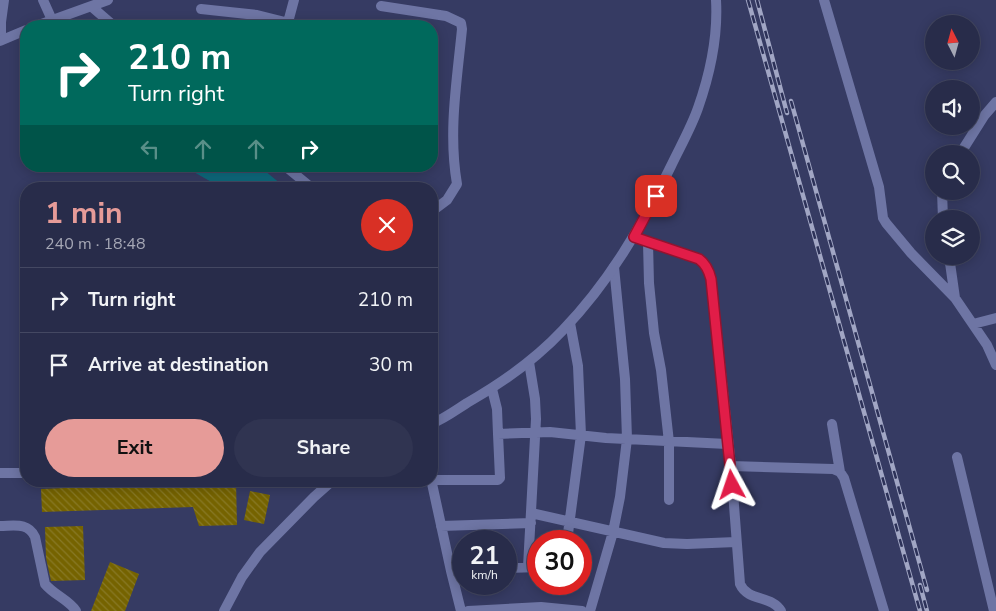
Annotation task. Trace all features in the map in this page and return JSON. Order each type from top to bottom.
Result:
[{"type":"street","points":[[4,0],[1,40],[20,32]]},
{"type":"street","points":[[43,0],[52,20],[108,0]]},
{"type":"street","points":[[289,20],[294,0]]},
{"type":"street","points":[[438,420],[492,389],[529,362],[570,323],[600,288],[634,237],[663,183],[698,109],[712,52],[717,12],[716,0]]},
{"type":"street","points":[[824,0],[879,187],[883,218],[911,253],[955,298],[987,345],[996,365]]},
{"type":"street","points":[[381,6],[446,16],[460,23],[462,30],[455,83],[453,136],[457,184],[447,200],[438,207]]},
{"type":"street","points":[[92,7],[107,20]]},
{"type":"street","points":[[201,9],[257,15],[274,20]]},
{"type":"street","points":[[966,145],[984,116],[996,102]]},
{"type":"street","points":[[292,172],[304,182]]},
{"type":"street","points":[[634,237],[699,259],[704,262],[708,270],[711,279],[727,444],[731,466],[738,572],[742,590],[746,594],[775,604],[781,611]]},
{"type":"street","points":[[648,242],[649,283],[654,333],[662,380],[669,442],[668,500]]},
{"type":"street","points":[[950,265],[955,298]]},
{"type":"street","points":[[590,611],[620,497],[627,439],[625,379],[614,267]]},
{"type":"street","points":[[973,324],[996,318]]},
{"type":"street","points":[[569,530],[581,435],[578,366],[570,323]]},
{"type":"street","points":[[529,362],[535,398],[531,530]]},
{"type":"street","points":[[438,480],[498,480],[500,478],[497,409],[492,389]]},
{"type":"street","points":[[832,424],[840,472],[844,478],[884,611]]},
{"type":"street","points":[[498,434],[535,432],[669,442],[727,444]]},
{"type":"street","points":[[957,458],[994,611]]},
{"type":"street","points":[[731,466],[833,469],[840,472]]},
{"type":"street","points":[[0,473],[20,473]]},
{"type":"street","points":[[224,611],[242,577],[260,552],[325,487]]},
{"type":"street","points":[[433,487],[461,611]]},
{"type":"street","points":[[441,526],[531,518],[570,522],[673,544],[736,542]]},
{"type":"street","points":[[0,526],[20,525],[27,526],[32,530],[36,537],[42,577],[45,584],[50,591],[73,606],[76,611]]},
{"type":"street","points":[[468,611],[541,607],[582,611]]},
{"type":"water","points":[[194,172],[266,172],[278,182],[212,182]]},
{"type":"building","points":[[90,487],[236,487],[237,525],[199,526],[193,507],[42,512],[41,489]]},
{"type":"building","points":[[250,491],[270,495],[264,524],[244,520]]},
{"type":"building","points":[[83,526],[85,580],[51,581],[46,558],[45,527]]},
{"type":"building","points":[[110,562],[139,574],[125,611],[91,611]]},
{"type":"railway","points":[[748,0],[920,611]]},
{"type":"railway","points":[[757,0],[787,113]]},
{"type":"railway","points":[[791,101],[927,590]]},
{"type":"railway","points":[[920,585],[927,611]]},
{"type":"route","points":[[656,196],[634,237],[699,259],[704,262],[711,279],[732,485]]}]
